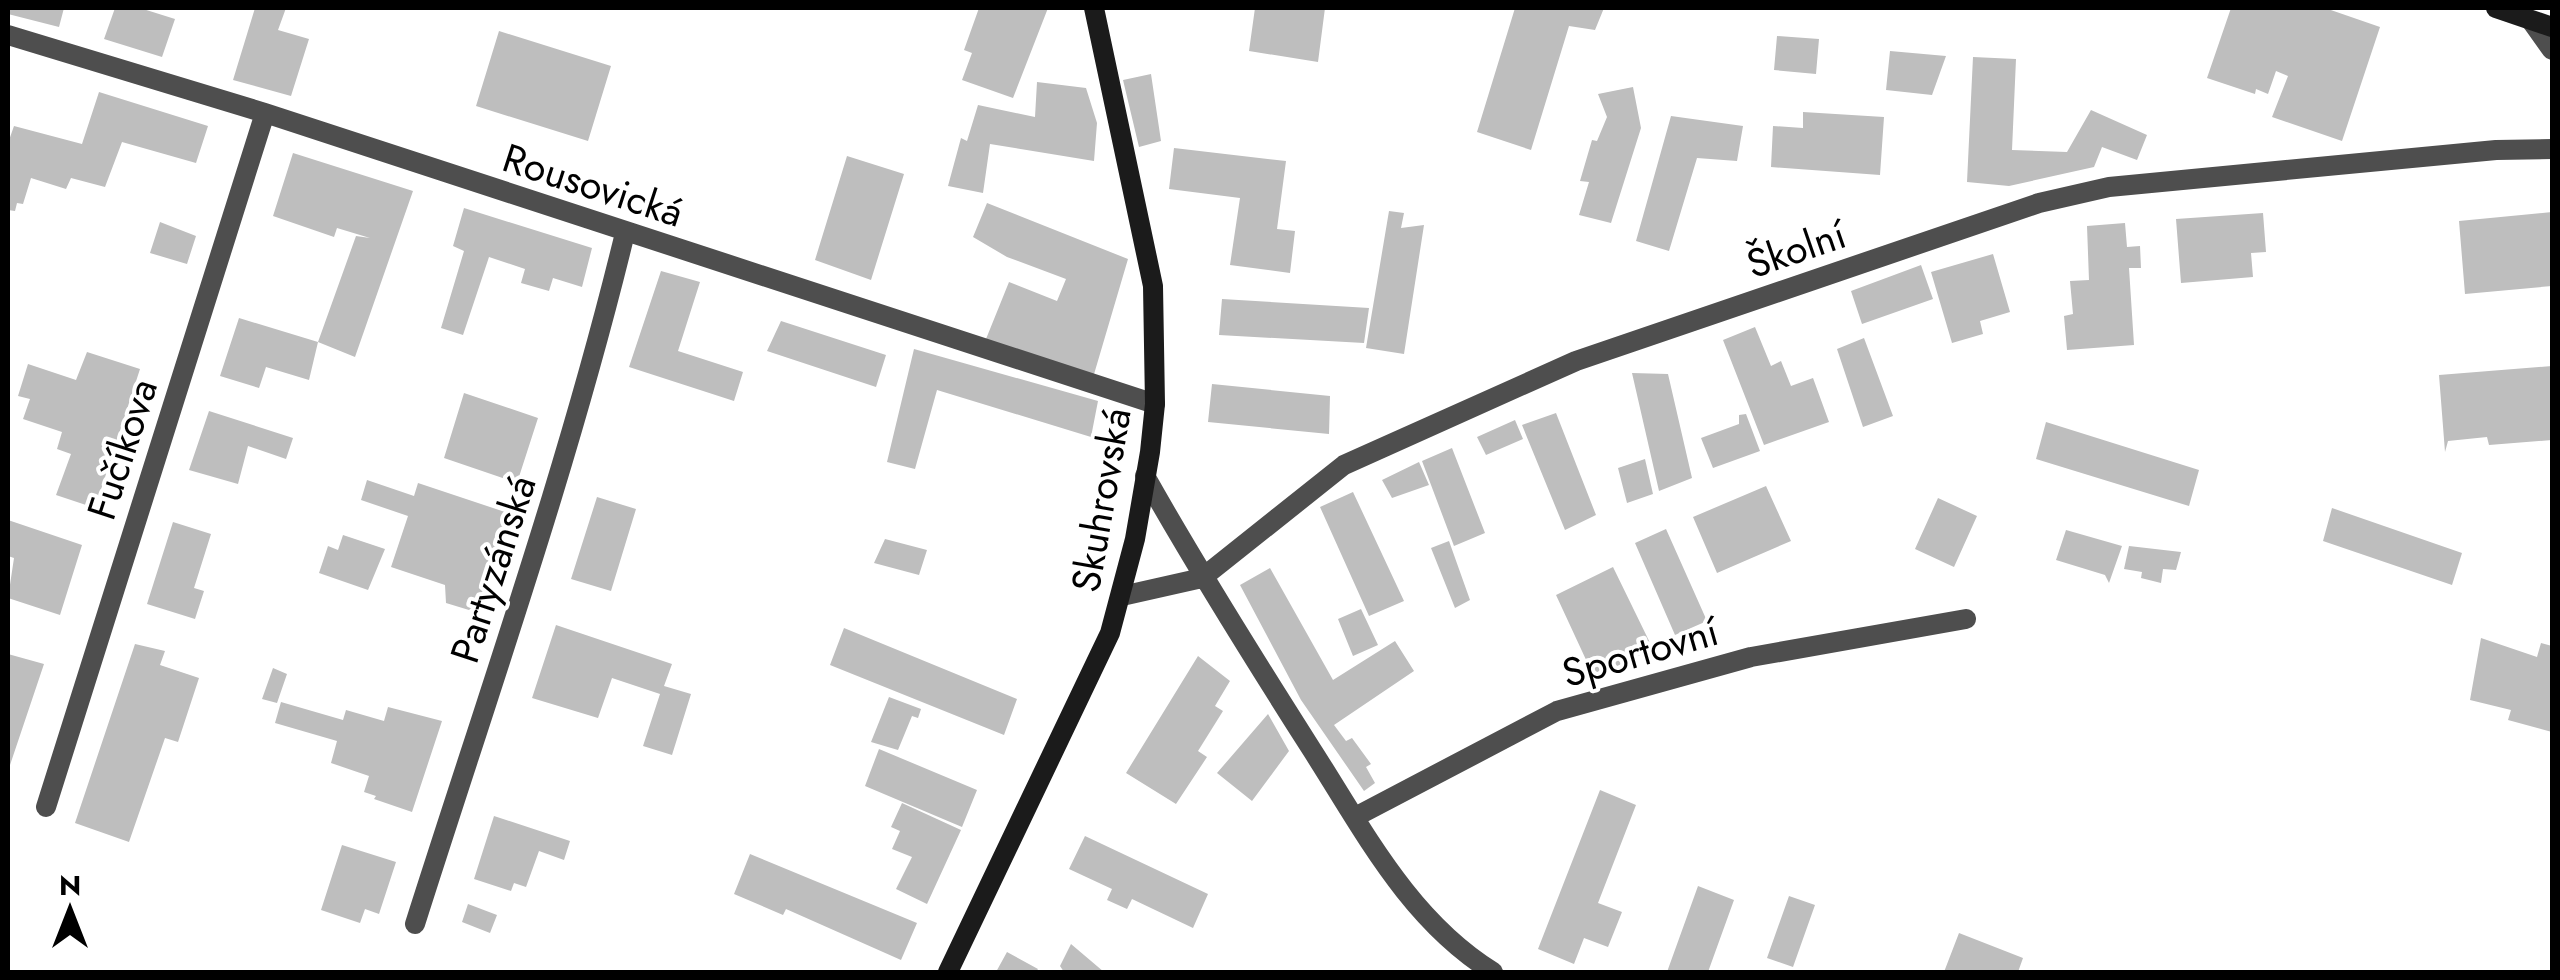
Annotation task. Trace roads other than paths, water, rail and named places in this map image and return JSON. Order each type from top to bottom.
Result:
[{"type":"street","name":"Skuhrovská","points":[[948,972],[1095,668],[1122,596],[1146,476],[1155,404],[1151,272],[1094,8]]},
{"type":"street","points":[[2496,8],[2542,24],[2552,50]]},
{"type":"street","name":"Rousovická","points":[[8,35],[265,113],[1155,404]]},
{"type":"street","name":"Fučíkova","points":[[46,807],[265,113]]},
{"type":"street","name":"Školní","points":[[1122,596],[1202,578],[1344,465],[1576,360],[2039,203],[2110,186],[2496,150],[2552,149]]},
{"type":"street","name":"Partyzánská","points":[[416,924],[540,548],[587,389],[625,233]]},
{"type":"street","points":[[1146,476],[1202,578],[1416,908],[1463,952],[1493,972]]},
{"type":"street","name":"Sportovní","points":[[1355,817],[1557,711],[1751,657],[1966,618]]}]
